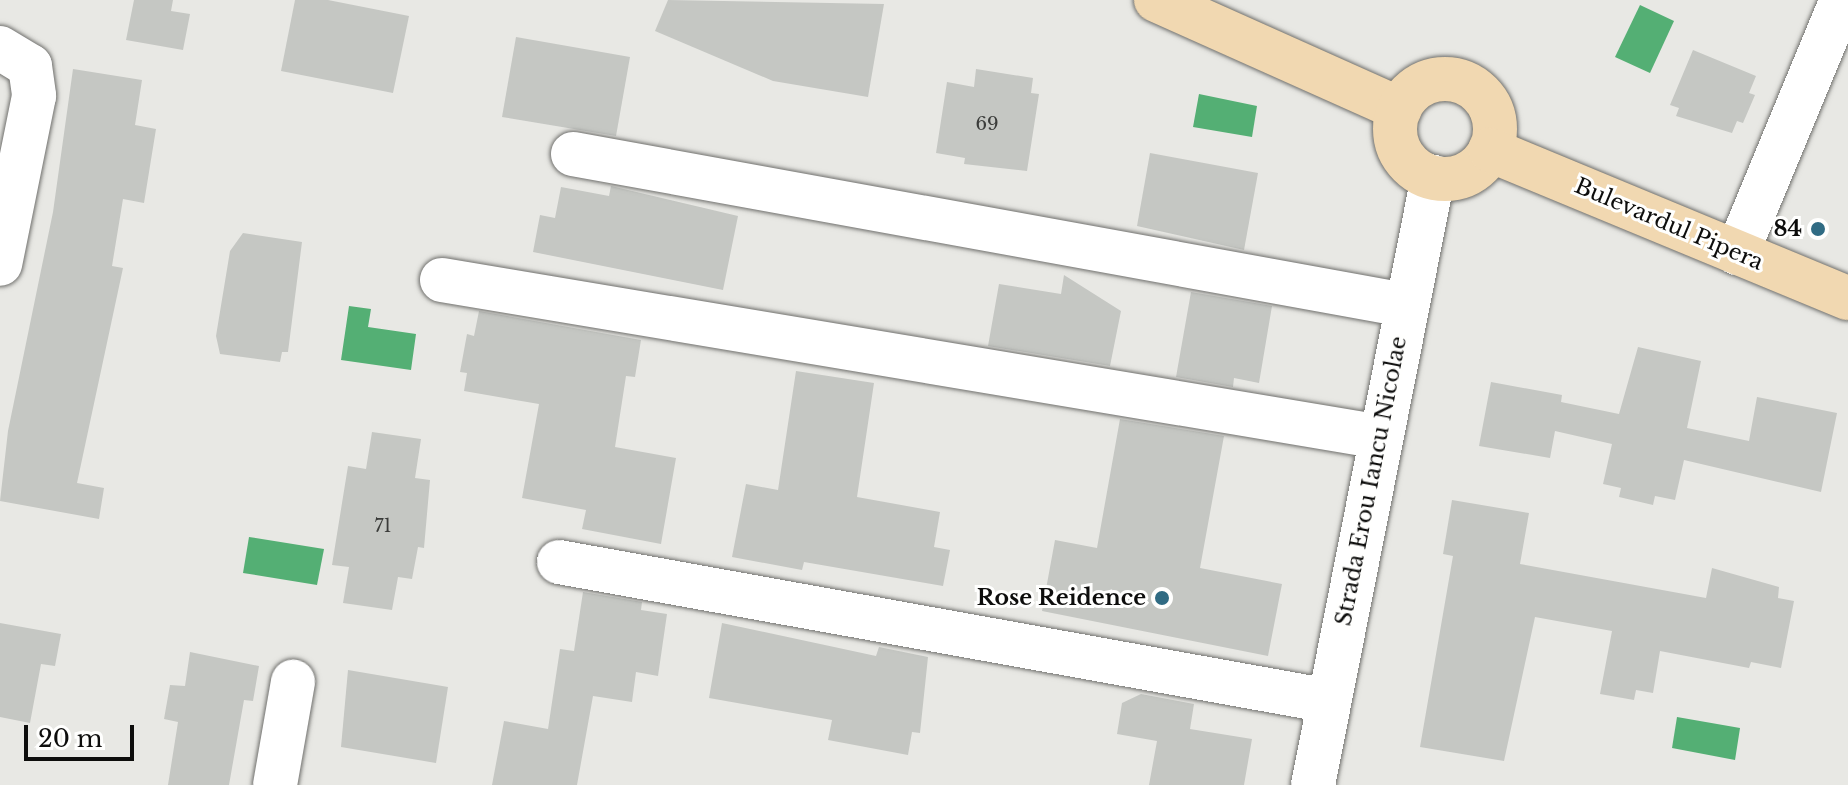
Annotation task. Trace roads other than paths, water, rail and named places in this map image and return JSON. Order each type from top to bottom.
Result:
[{"type":"main road","points":[[1156,0],[1400,109]]},
{"type":"main road","points":[[1444,79],[1466,84],[1484,98],[1494,117],[1490,150],[1466,175],[1433,177],[1414,168],[1400,151],[1395,130],[1400,109],[1423,85],[1444,79]]},
{"type":"main road","name":"Bulevardul Pipera","points":[[1490,150],[1848,298]]},
{"type":"street","points":[[1737,253],[1842,0]]},
{"type":"street","points":[[0,48],[30,66],[34,96],[0,264]]},
{"type":"street","points":[[573,154],[1405,305]]},
{"type":"street","name":"Strada Erou Iancu Nicolae","points":[[1313,785],[1405,305],[1433,177]]},
{"type":"street","points":[[442,280],[1381,437]]},
{"type":"street","points":[[559,562],[1329,701]]},
{"type":"street","points":[[275,785],[293,682]]},
{"type":"place","name":"84","points":[[1818,229]]},
{"type":"place","name":"Rose Reidence","points":[[1162,598]]}]
